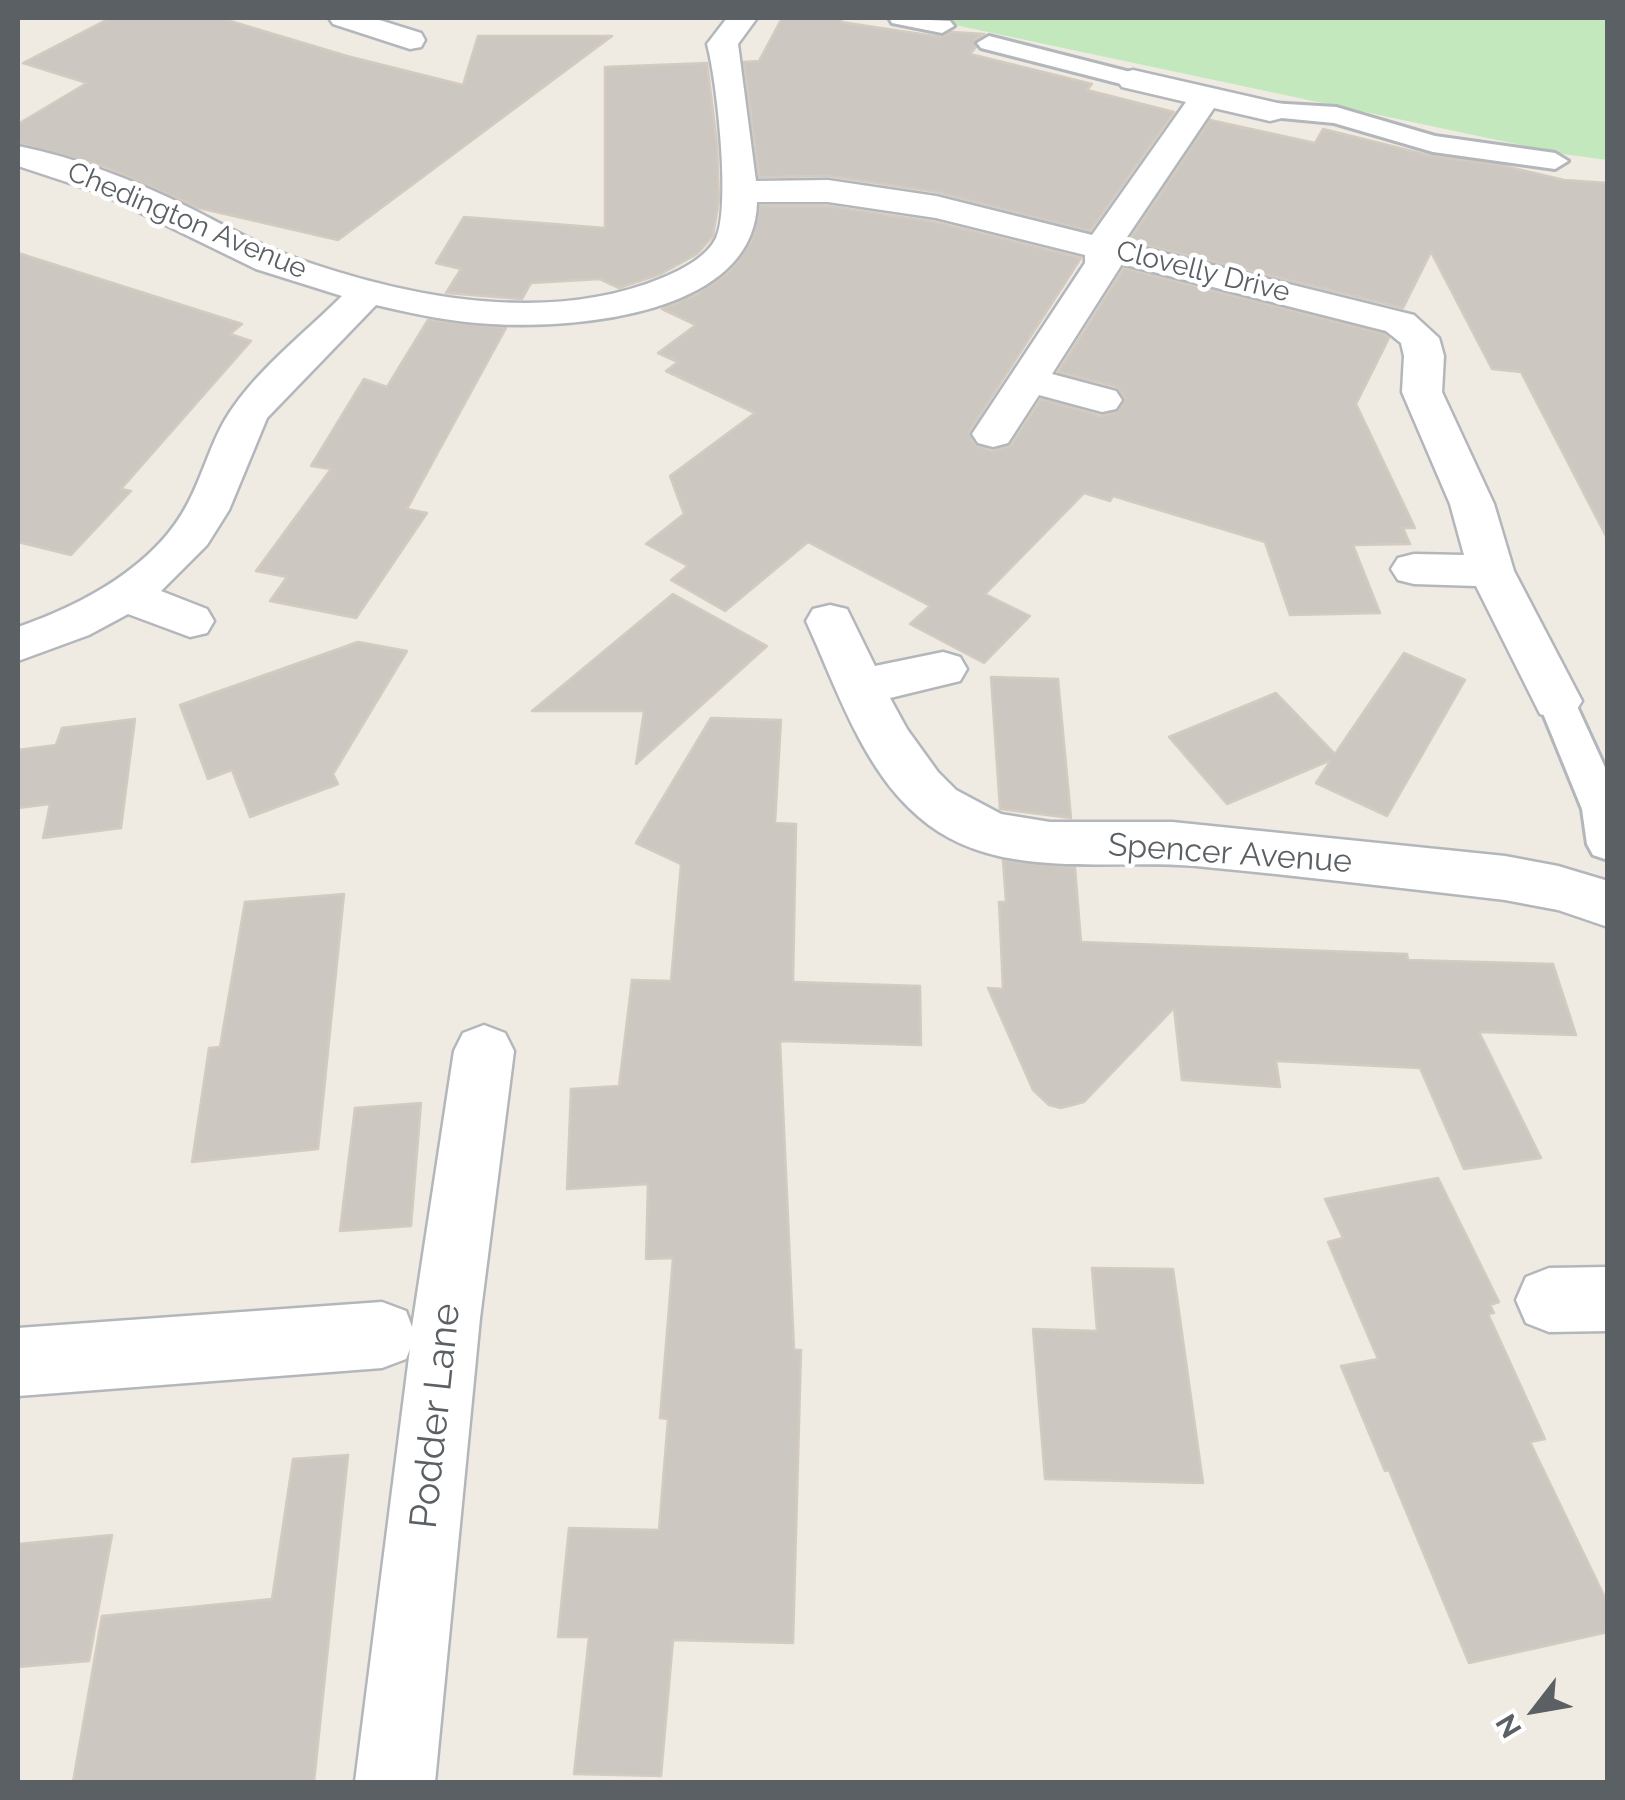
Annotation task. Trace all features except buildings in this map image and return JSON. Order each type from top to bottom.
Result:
[{"type":"street","points":[[367,20],[410,40]]},
{"type":"street","name":"Chedington Avenue","points":[[18,156],[113,183],[265,260],[368,292],[418,303],[524,315],[611,306],[677,284],[716,262],[730,248],[738,230],[742,213],[727,61],[718,35]]},
{"type":"street","points":[[1133,80],[1270,111]]},
{"type":"street","points":[[993,434],[1104,262],[1102,248],[1206,96]]},
{"type":"street","name":"Clovelly Drive","points":[[738,192],[828,191],[882,197],[1400,322],[1419,338],[1424,356],[1422,392],[1472,504],[1492,570],[1557,702]]},
{"type":"street","points":[[18,644],[90,615],[164,563],[206,513],[247,417],[266,392],[368,292]]},
{"type":"street","points":[[1028,380],[1102,400]]},
{"type":"street","points":[[1414,570],[1492,570]]},
{"type":"street","points":[[124,594],[190,621]]},
{"type":"street","name":"Spencer Avenue","points":[[830,621],[900,759],[934,800],[979,830],[1016,842],[1168,843],[1500,878],[1571,888],[1608,905]]},
{"type":"street","points":[[862,686],[943,669]]},
{"type":"street","name":"Podder Lane","points":[[396,1782],[447,1318],[484,1051]]},
{"type":"street","points":[[18,1362],[382,1334]]},
{"type":"lane","points":[[900,18],[942,26]]},
{"type":"lane","points":[[989,42],[1133,80]]},
{"type":"lane","points":[[1270,111],[1336,115],[1433,144],[1462,144],[1513,158],[1555,161]]},
{"type":"lane","points":[[1557,702],[1602,809],[1608,844]]},
{"type":"green space","points":[[922,18],[1607,18],[1607,160],[1563,154]]}]
